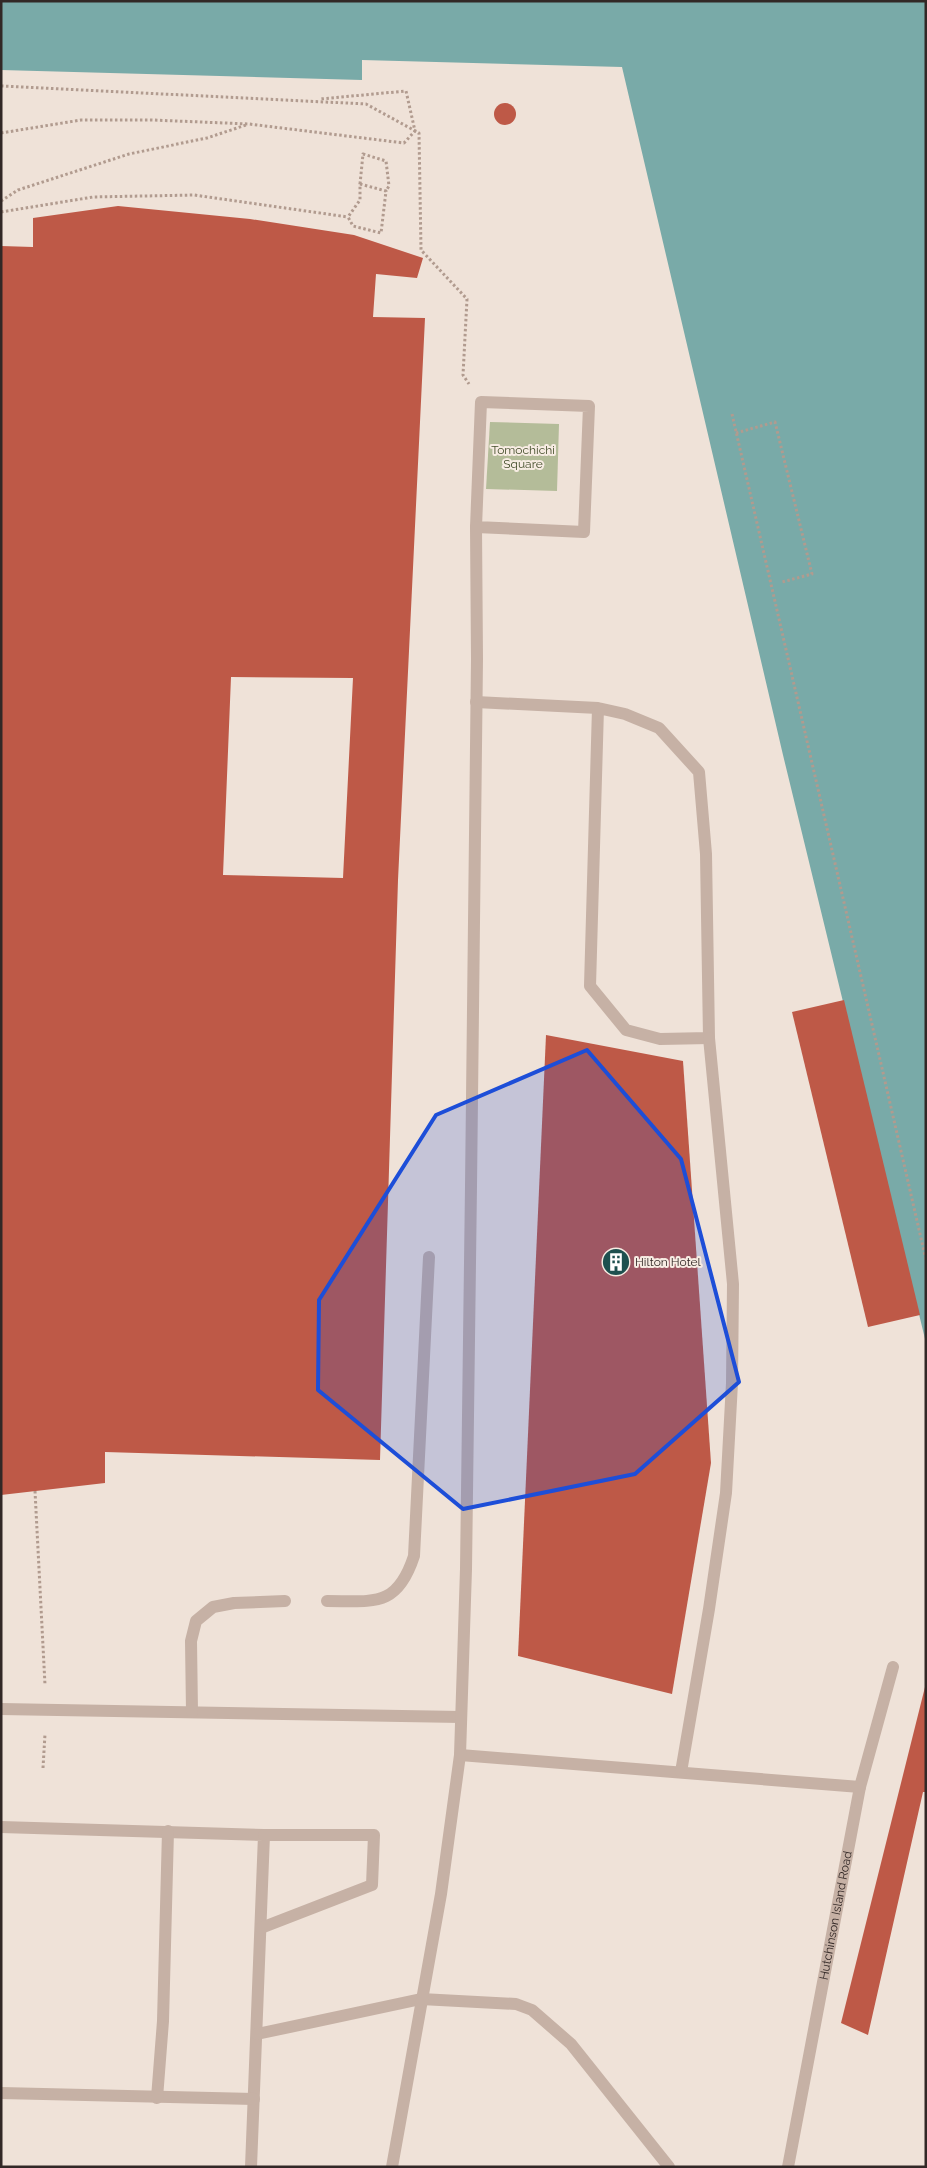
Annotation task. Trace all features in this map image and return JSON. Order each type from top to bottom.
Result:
[{"type":"street","points":[[392,2167],[441,1894],[460,1755],[466,1569],[476,702],[476,527],[481,402],[589,406],[584,532],[476,527]]},
{"type":"street","points":[[476,702],[598,708],[625,714],[660,728],[699,772],[706,854],[709,1038],[734,1284],[732,1383],[726,1493],[681,1772]]},
{"type":"street","points":[[598,708],[590,986],[626,1030],[660,1039],[709,1038]]},
{"type":"street","points":[[327,1601],[372,1601],[392,1594],[407,1577],[414,1556],[428,1257]]},
{"type":"street","points":[[192,1712],[191,1641],[196,1621],[213,1607],[234,1603],[285,1601]]},
{"type":"street","name":"Hutchinson Island Road","points":[[788,2167],[860,1786],[893,1667]]},
{"type":"street","points":[[1,1709],[461,1717]]},
{"type":"street","points":[[460,1755],[860,1786]]},
{"type":"street","points":[[1,1827],[264,1835],[374,1835],[372,1885],[262,1928]]},
{"type":"street","points":[[158,2098],[163,2020],[168,1831]]},
{"type":"street","points":[[251,2167],[258,2034],[264,1835]]},
{"type":"street","points":[[258,2034],[421,1999],[516,2004],[532,2010],[571,2044],[669,2167]]},
{"type":"street","points":[[1,2093],[254,2100]]},
{"type":"path","points":[[1,86],[366,104],[419,133],[421,250],[467,299],[463,375],[481,402]]},
{"type":"path","points":[[308,101],[406,91],[415,131]]},
{"type":"path","points":[[1,133],[81,120],[249,124],[404,143],[415,131]]},
{"type":"path","points":[[1,201],[18,190],[129,154],[207,138],[249,124]]},
{"type":"path","points":[[363,154],[386,161],[389,186],[386,191],[381,233],[353,226],[348,216],[360,200],[363,154]]},
{"type":"path","points":[[360,184],[386,191]]},
{"type":"path","points":[[1,212],[93,197],[194,195],[348,216]]},
{"type":"path","points":[[732,414],[926,1260]]},
{"type":"path","points":[[736,434],[775,422],[812,574],[782,582]]},
{"type":"path","points":[[35,1491],[46,1709],[43,1768]]},
{"type":"highlighted area","points":[[587,1050],[681,1159],[739,1382],[635,1474],[463,1509],[318,1390],[319,1300],[436,1115]]},
{"type":"green space","name":"Tomochichi Square","points":[[490,422],[559,424],[557,491],[486,489]]},
{"type":"water","points":[[1,1],[926,1],[926,1343],[783,755],[622,67],[362,60],[362,80],[1,70]]},
{"type":"building","points":[[505,103],[513,106],[516,114],[513,122],[505,125],[497,122],[494,114],[497,106]]},
{"type":"building","points":[[118,206],[250,219],[354,235],[423,258],[417,278],[376,274],[373,317],[425,318],[398,880],[380,1460],[105,1452],[105,1483],[1,1495],[1,246],[33,247],[33,218]],"holes":[[[231,677],[353,678],[343,878],[223,875]]]},
{"type":"building","points":[[844,1000],[920,1315],[868,1327],[792,1012]]},
{"type":"building","name":"Hilton Hotel","points":[[546,1035],[683,1061],[711,1463],[672,1694],[518,1656]]},
{"type":"building","points":[[925,1687],[926,1792],[923,1792],[868,2035],[841,2023]]},
{"type":"place","name":"Hilton Hotel","points":[[616,1262]]}]
